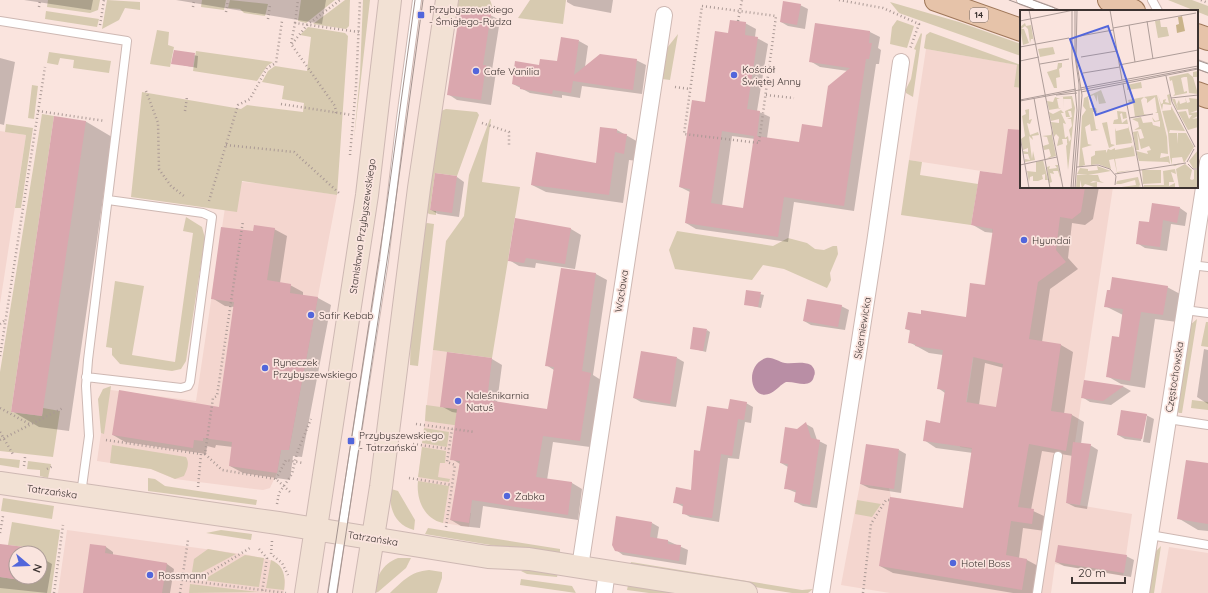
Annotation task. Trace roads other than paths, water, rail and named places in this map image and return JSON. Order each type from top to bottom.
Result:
[{"type":"main road","name":"Stanisława Przybyszewskiego","points":[[291,592],[316,529],[367,195],[390,0]]},
{"type":"main road","points":[[364,593],[373,538],[419,188],[447,0]]},
{"type":"main road","name":"14","points":[[936,0],[1020,30]]},
{"type":"main road","points":[[1109,0],[1132,10]]},
{"type":"main road","points":[[1198,35],[1208,39]]},
{"type":"main road","points":[[1198,93],[1208,97]]},
{"type":"main road","name":"Tatrzańska","points":[[0,484],[316,529],[488,557],[529,559],[746,593]]},
{"type":"street","name":"Wacława","points":[[580,567],[664,15]]},
{"type":"street","name":"Skierniewicka","points":[[821,593],[875,243],[900,62]]},
{"type":"street","name":"Częstochowska","points":[[1140,593],[1208,162]]},
{"type":"street","points":[[604,593],[607,571]]},
{"type":"lane","points":[[332,593],[384,261],[401,118],[418,0]]},
{"type":"lane","points":[[1021,0],[1048,10]]},
{"type":"lane","points":[[1152,0],[1157,10]]},
{"type":"lane","points":[[0,21],[128,41],[86,377],[89,436],[81,495]]},
{"type":"lane","points":[[1198,64],[1208,68]]},
{"type":"lane","points":[[86,377],[181,388],[188,386],[190,382],[212,217],[204,213],[108,200]]},
{"type":"lane","points":[[1191,265],[1208,267]]},
{"type":"lane","points":[[1184,310],[1208,313]]},
{"type":"lane","points":[[1168,419],[1208,425]]},
{"type":"lane","points":[[1037,593],[1058,456]]},
{"type":"lane","points":[[1150,536],[1208,545]]},
{"type":"tram line","points":[[328,593],[385,218],[415,0]]},
{"type":"tram line","points":[[337,593],[392,228],[423,0]]},
{"type":"tram line","points":[[1009,0],[1036,10]]},
{"type":"tram line","points":[[1033,0],[1060,10]]},
{"type":"tram line","points":[[1198,60],[1208,64]]},
{"type":"tram line","points":[[1198,69],[1208,73]]},
{"type":"place","name":"Przybyszewskiego - Śmigłego-Rydza","points":[[421,15]]},
{"type":"place","name":"Cafe Vanilia","points":[[476,71]]},
{"type":"place","name":"Kościół Świętej Anny","points":[[734,75]]},
{"type":"place","name":"Hyundai","points":[[1024,240]]},
{"type":"place","name":"Safir Kebab","points":[[311,315]]},
{"type":"place","name":"Ryneczek Przybyszewskiego","points":[[265,368]]},
{"type":"place","name":"Naleśnikarnia Natuś","points":[[458,401]]},
{"type":"place","name":"Przybyszewskiego - Tatrzańska","points":[[351,441]]},
{"type":"place","name":"Żabka","points":[[507,496]]},
{"type":"place","name":"Hotel Boss","points":[[953,563]]},
{"type":"place","name":"Rossmann","points":[[150,575]]}]
